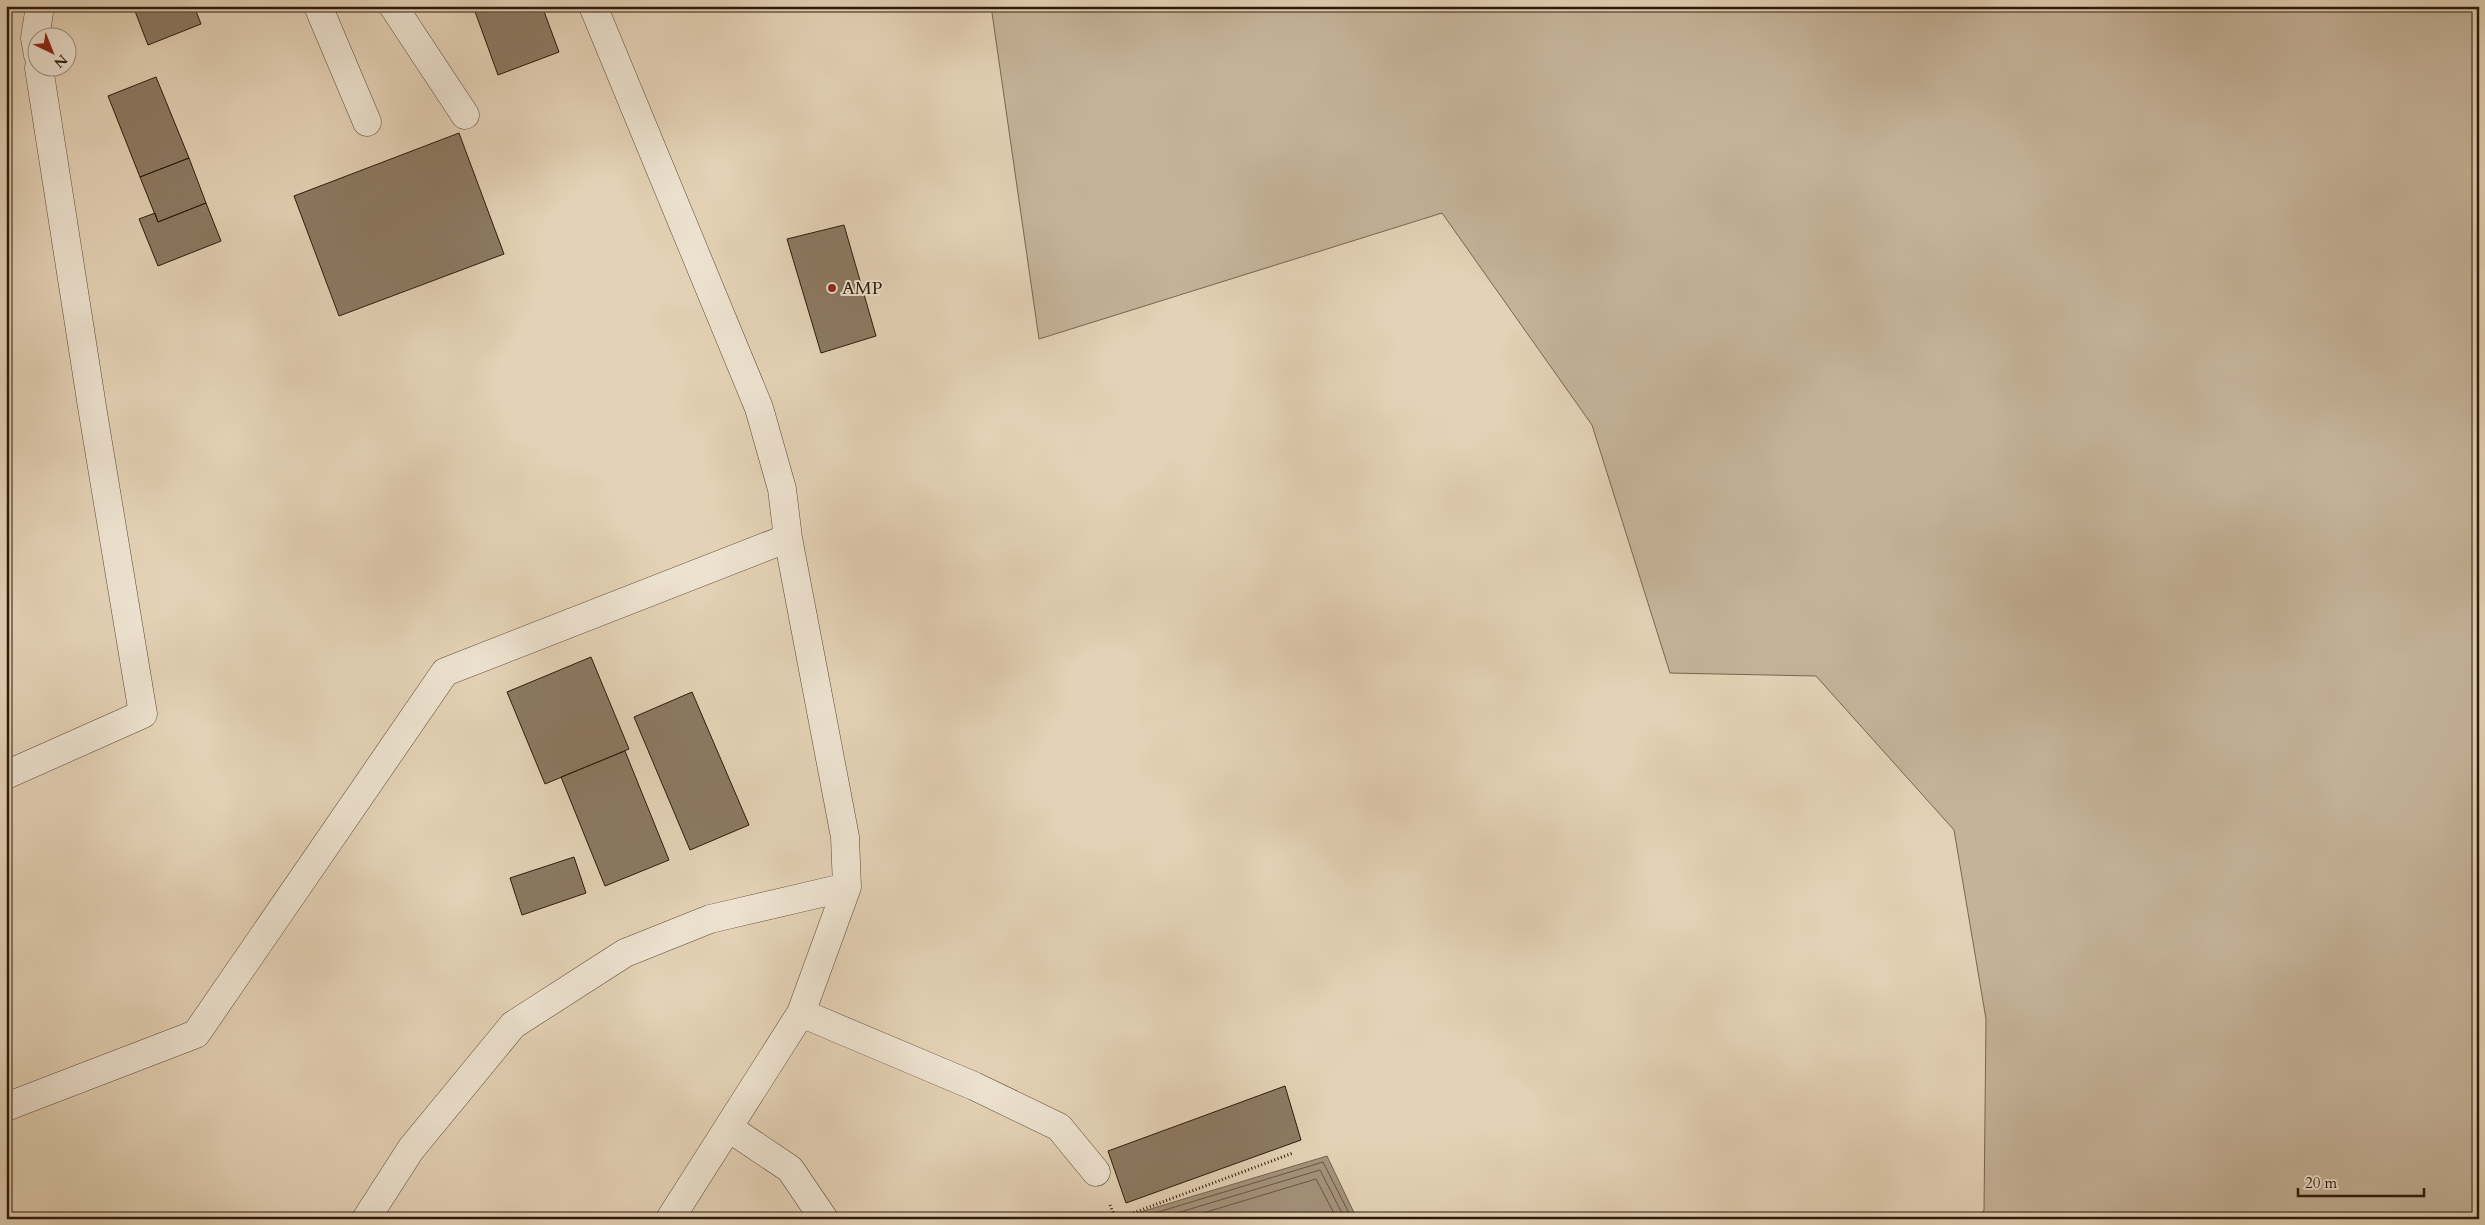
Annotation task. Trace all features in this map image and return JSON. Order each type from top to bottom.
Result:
[{"type":"lane","points":[[37,28],[40,6]]},
{"type":"lane","points":[[318,6],[367,122]]},
{"type":"lane","points":[[393,6],[465,114]]},
{"type":"lane","points":[[593,6],[759,408],[782,489],[788,538],[845,836],[847,887],[801,1013],[670,1219]]},
{"type":"lane","points":[[6,775],[143,714],[93,414],[42,78]]},
{"type":"lane","points":[[6,1107],[196,1034],[445,672],[788,538]]},
{"type":"lane","points":[[366,1219],[411,1149],[513,1025],[625,953],[710,919],[847,887]]},
{"type":"lane","points":[[801,1013],[974,1086],[1059,1127],[1096,1172]]},
{"type":"lane","points":[[729,1128],[790,1169],[824,1219]]},
{"type":"path","points":[[1117,1219],[1293,1153]]},
{"type":"shaded area","points":[[991,6],[2479,6],[2479,1219],[1978,1219],[1984,1210],[1986,1019],[1954,830],[1816,676],[1670,673],[1592,425],[1442,213],[1039,339]]},
{"type":"water","points":[[1327,1156],[1357,1219],[1138,1219],[1137,1213]]},
{"type":"building","points":[[133,6],[194,6],[201,24],[148,45]]},
{"type":"building","points":[[473,6],[542,6],[559,52],[498,75]]},
{"type":"building","points":[[156,77],[189,158],[140,177],[108,96]]},
{"type":"building","points":[[459,133],[504,254],[339,316],[294,196]]},
{"type":"building","points":[[189,158],[206,203],[158,222],[140,177]]},
{"type":"building","points":[[206,203],[221,241],[158,266],[139,219],[155,213],[158,222]]},
{"type":"building","name":"AMP","points":[[844,225],[876,336],[821,353],[787,239]]},
{"type":"building","points":[[591,657],[629,749],[545,784],[507,692]]},
{"type":"building","points":[[692,692],[749,825],[690,850],[634,717]]},
{"type":"building","points":[[625,751],[669,860],[605,886],[561,777]]},
{"type":"building","points":[[574,857],[586,893],[522,915],[510,878]]},
{"type":"building","points":[[1285,1086],[1301,1140],[1126,1203],[1108,1151]]},
{"type":"place","name":"AMP","points":[[832,288]]}]
